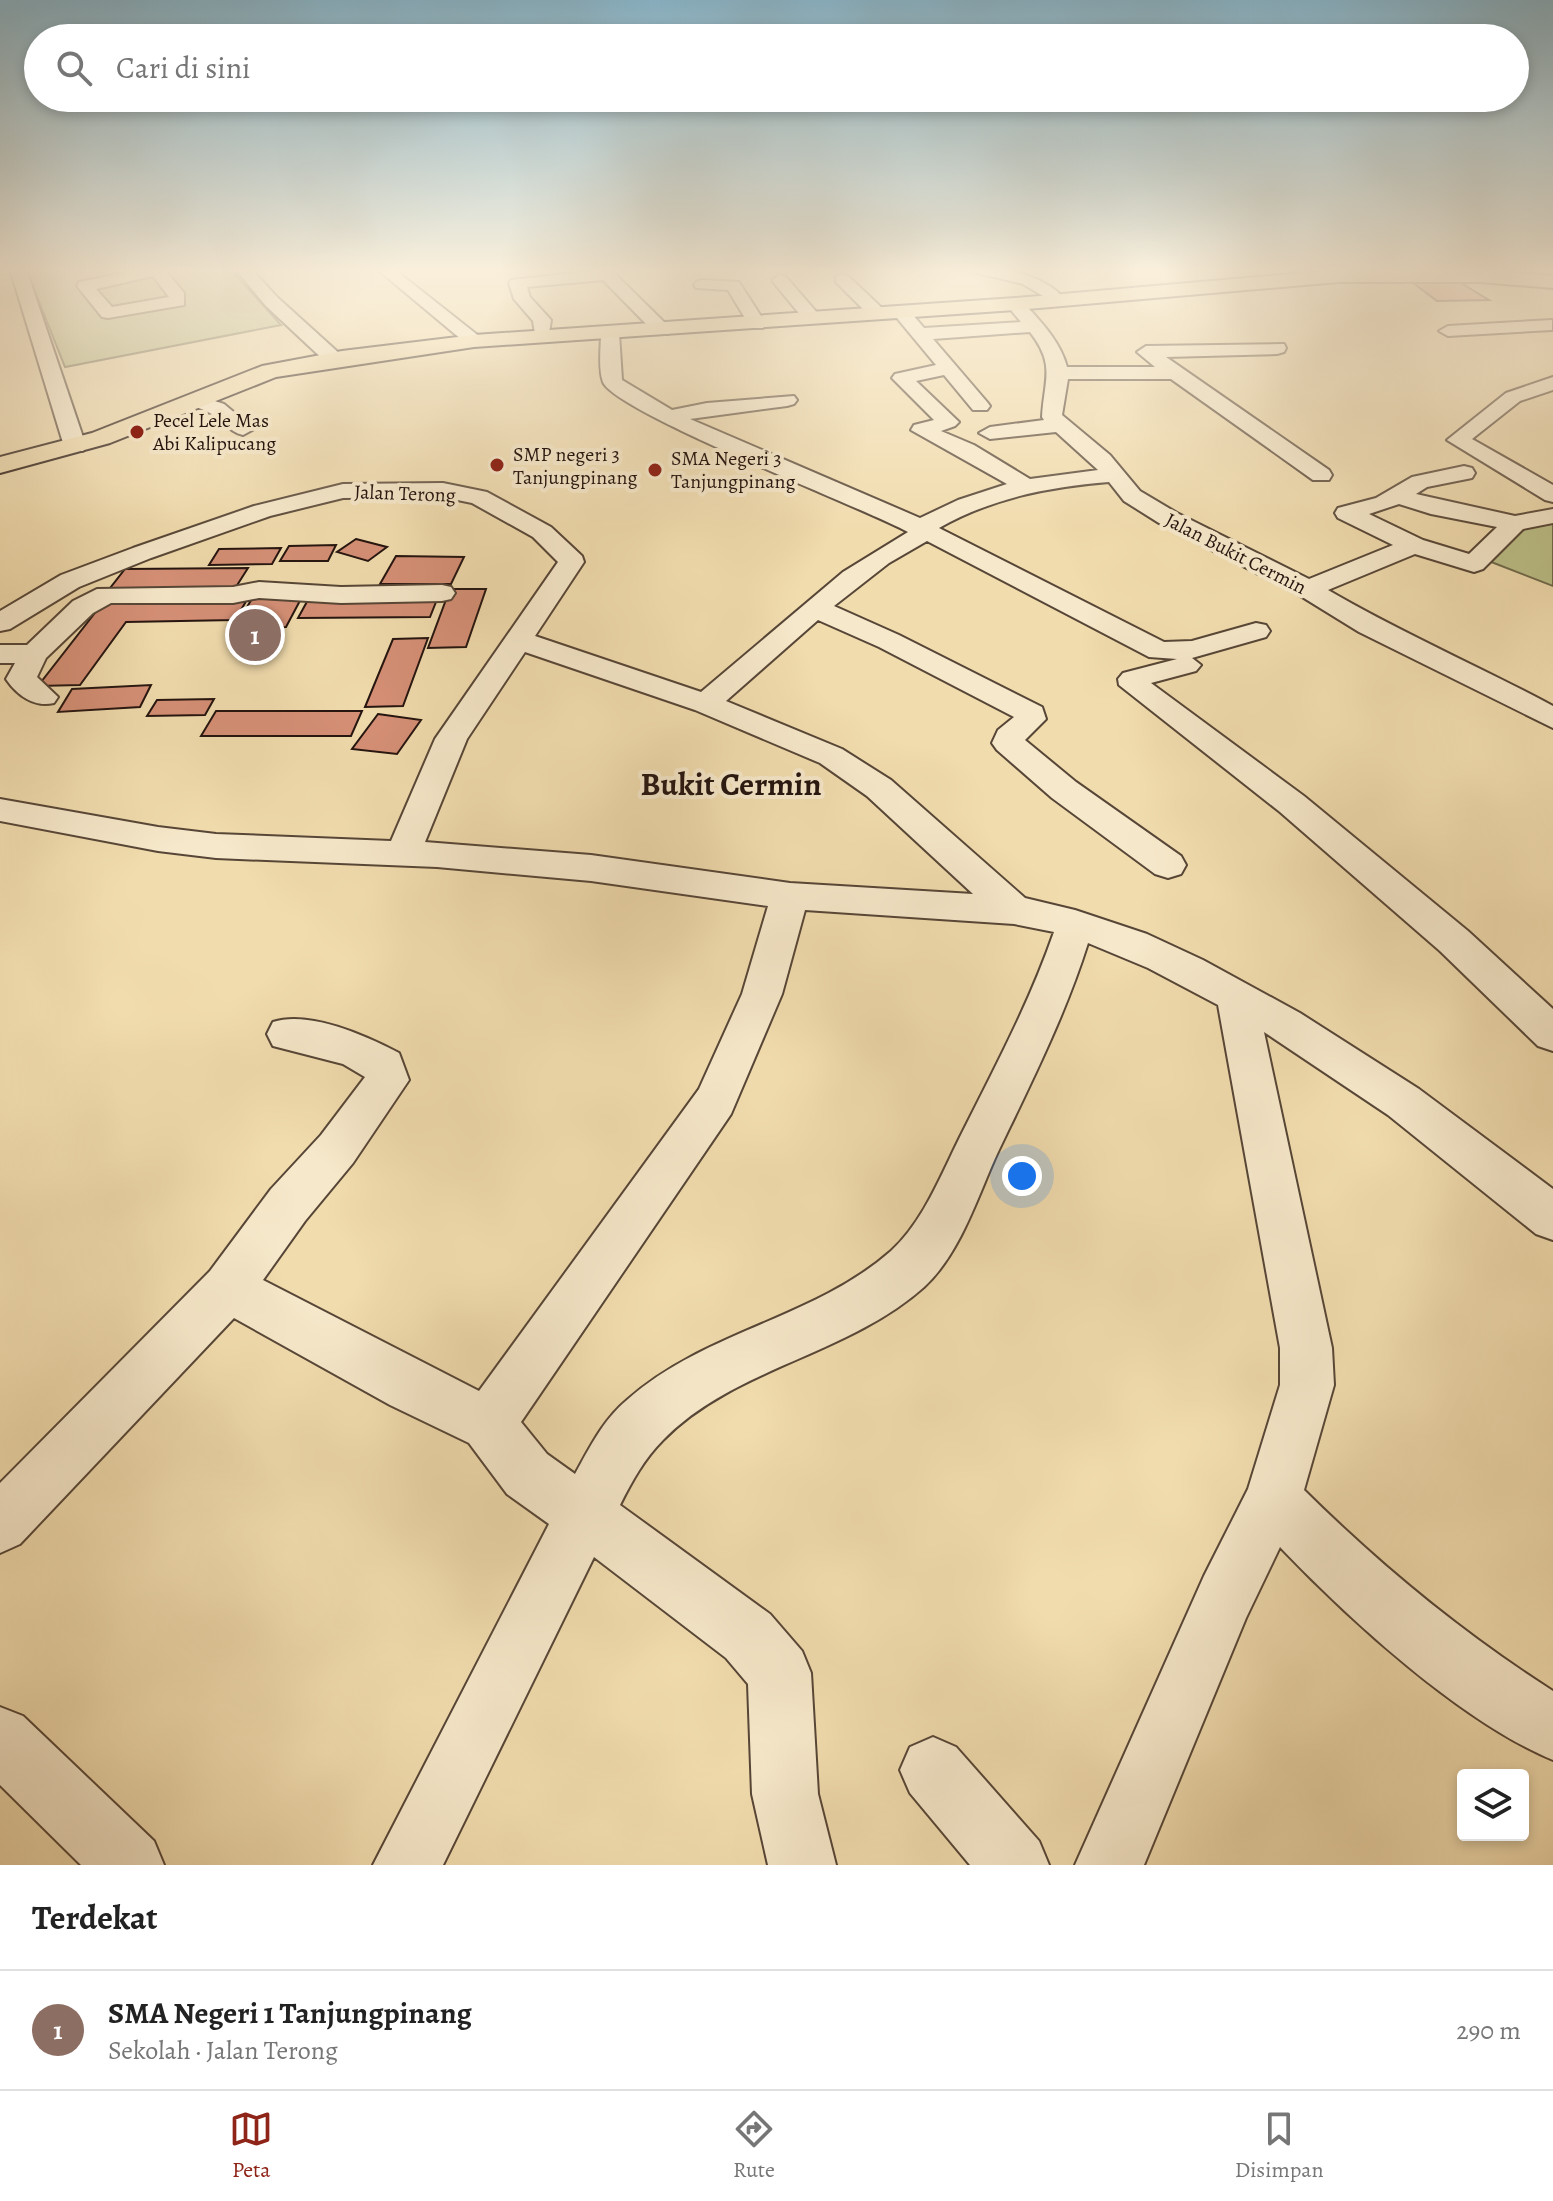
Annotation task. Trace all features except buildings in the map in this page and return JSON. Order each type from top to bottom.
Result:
[{"type":"main road","points":[[0,465],[75,446],[261,374],[357,356]]},
{"type":"street","points":[[46,356],[75,446]]},
{"type":"street","points":[[331,356],[334,359]]},
{"type":"street","points":[[611,356],[612,381],[618,388],[669,417],[774,465],[883,509],[1159,651],[1194,649],[1256,631]]},
{"type":"street","points":[[940,356],[980,406]]},
{"type":"street","points":[[1053,356],[1058,373],[1052,417],[1058,425]]},
{"type":"street","points":[[1151,356],[1321,475]]},
{"type":"street","points":[[950,368],[902,378],[948,422],[922,430],[966,450],[1024,485]]},
{"type":"street","points":[[1058,373],[1173,373]]},
{"type":"street","points":[[1553,383],[1513,397],[1458,440],[1553,495]]},
{"type":"street","points":[[173,385],[217,408],[243,429]]},
{"type":"street","points":[[669,417],[707,409],[787,400]]},
{"type":"street","points":[[990,433],[1058,425]]},
{"type":"street","name":"Jalan Bukit Cermin","points":[[1058,425],[1102,460],[1132,496],[1168,518],[1308,589],[1369,626],[1480,679],[1553,719]]},
{"type":"street","points":[[1464,473],[1420,482],[1384,503],[1347,513],[1414,545],[1474,564],[1515,523]]},
{"type":"street","points":[[706,704],[815,608],[894,548],[974,501],[1024,485],[1115,475]]},
{"type":"street","name":"Jalan Terong","points":[[0,623],[70,581],[211,527],[328,493],[443,490],[479,497],[542,532],[569,556],[571,562],[451,739],[402,855]]},
{"type":"street","points":[[1394,495],[1431,507],[1515,523],[1553,516]]},
{"type":"street","points":[[1308,589],[1414,545]]},
{"type":"street","points":[[43,697],[21,679],[34,654],[83,607],[106,595],[233,595],[279,590],[341,595],[442,593]]},
{"type":"street","points":[[815,608],[889,641],[1031,714],[1031,719],[1009,737],[1008,743],[1064,790],[1168,865]]},
{"type":"street","points":[[518,640],[706,704],[793,739],[859,772],[1014,910]]},
{"type":"street","points":[[0,654],[34,654]]},
{"type":"street","points":[[1186,665],[1133,679],[1134,685],[1292,804],[1454,941],[1553,1034]]},
{"type":"street","points":[[0,810],[202,844],[617,870],[790,896],[1014,910],[1050,916],[1134,942],[1236,996],[1359,1069],[1430,1119],[1553,1218]]},
{"type":"street","points":[[488,1424],[716,1101],[762,994],[790,896]]},
{"type":"street","points":[[407,1865],[617,1452],[631,1432],[674,1393],[851,1311],[908,1268],[945,1215],[1054,989],[1075,925]]},
{"type":"street","points":[[1109,1865],[1225,1597],[1273,1499],[1307,1385],[1306,1348],[1236,996]]},
{"type":"street","points":[[0,1524],[228,1288],[288,1205],[337,1149],[388,1080],[384,1066],[353,1049],[288,1034]]},
{"type":"street","points":[[228,1288],[409,1386],[488,1424],[527,1474],[683,1585],[748,1636],[780,1673],[779,1760],[793,1840],[802,1865]]},
{"type":"street","points":[[1273,1499],[1351,1578],[1471,1675],[1553,1728]]},
{"type":"street","points":[[0,1739],[130,1865]]},
{"type":"street","points":[[933,1770],[1015,1865]]},
{"type":"green space","points":[[61,356],[121,356],[65,367]]},
{"type":"green space","points":[[1553,515],[1553,586],[1481,558],[1515,523]]},
{"type":"place","name":"Pecel Lele Mas Abi Kalipucang","points":[[137,432]]},
{"type":"place","name":"SMP negeri 3 Tanjungpinang","points":[[497,465]]},
{"type":"place","name":"SMA Negeri 3 Tanjungpinang","points":[[655,470]]},
{"type":"place","name":"SMA Negeri 1 Tanjungpinang","points":[[255,635]]},
{"type":"district","name":"Bukit Cermin","points":[[731,784]]}]
